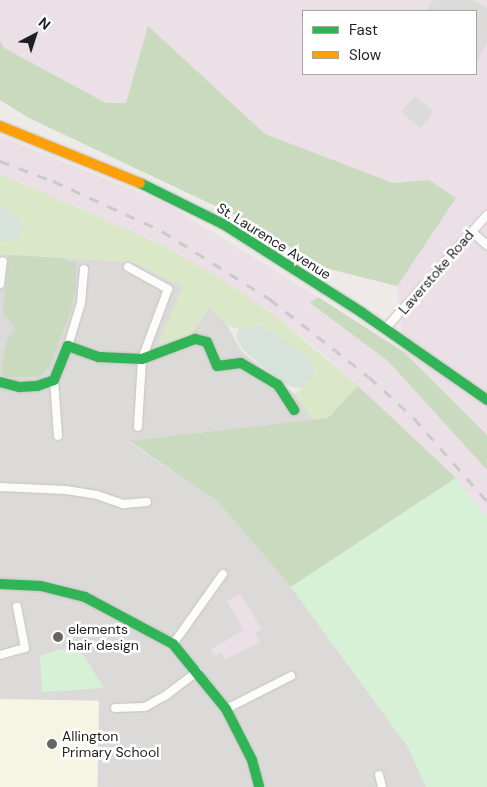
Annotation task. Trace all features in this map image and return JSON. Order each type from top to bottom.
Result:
[{"type":"street","name":"St. Laurence Avenue","points":[[0,126],[141,184],[223,224],[385,329],[487,400]]},
{"type":"street","name":"Laverstoke Road","points":[[385,329],[487,215]]},
{"type":"street","points":[[472,232],[487,245]]},
{"type":"street","points":[[0,284],[3,261]]},
{"type":"street","points":[[128,267],[168,289],[142,359],[138,427]]},
{"type":"street","points":[[58,436],[54,380],[68,346],[81,303],[84,269]]},
{"type":"street","points":[[68,346],[99,357],[142,359],[195,339],[207,342],[217,366],[241,363],[278,385],[294,410]]},
{"type":"street","points":[[0,382],[19,387],[37,386],[54,380]]},
{"type":"street","points":[[0,488],[66,490],[97,495],[123,504],[147,502]]},
{"type":"street","points":[[173,644],[222,574]]},
{"type":"street","points":[[0,584],[41,586],[85,598],[136,621],[173,644],[198,671],[226,709],[252,760],[259,787]]},
{"type":"street","points":[[0,655],[25,648],[17,607]]},
{"type":"street","points":[[115,708],[145,707],[165,696],[198,671]]},
{"type":"street","points":[[226,709],[291,676]]},
{"type":"street","points":[[379,775],[382,787]]},
{"type":"shaded area","points":[[0,0],[487,0],[487,435],[404,352],[397,286],[106,103],[3,48],[0,41]]},
{"type":"shaded area","points":[[433,0],[473,0],[487,8],[487,43],[477,61],[477,10],[427,10]]},
{"type":"shaded area","points":[[415,96],[434,112],[421,128],[402,112]]},
{"type":"shaded area","points":[[0,136],[165,203],[318,297],[310,304],[388,361],[481,461],[487,470],[487,518],[453,476],[320,351],[278,318],[213,274],[158,243],[0,174]]},
{"type":"shaded area","points":[[0,206],[17,215],[23,225],[22,234],[17,240],[0,241]]},
{"type":"shaded area","points":[[0,254],[133,262],[183,287],[210,307],[227,325],[242,352],[295,394],[313,420],[129,442],[218,502],[291,587],[408,747],[426,787],[0,787]]},
{"type":"shaded area","points":[[259,325],[283,338],[312,361],[314,373],[303,387],[295,388],[281,383],[242,349],[236,337],[239,329]]},
{"type":"shaded area","points":[[240,594],[261,628],[255,633],[260,642],[225,660],[221,652],[215,655],[211,649],[244,630],[227,601]]},
{"type":"shaded area","name":"Allington Primary School","points":[[0,699],[99,701],[97,787],[0,787]]},
{"type":"green space","points":[[148,26],[265,134],[393,183],[429,180],[456,198],[397,286],[326,268],[241,218],[29,118],[0,100],[0,41],[4,48],[106,103],[126,103]]},
{"type":"green space","points":[[0,174],[158,243],[213,274],[278,318],[358,386],[328,418],[313,420],[295,394],[303,386],[268,330],[259,325],[239,329],[227,325],[210,307],[191,335],[157,346],[183,287],[133,262],[0,254]]},
{"type":"green space","points":[[9,255],[61,258],[76,263],[76,287],[71,310],[49,368],[39,377],[4,377],[1,371],[6,342],[16,328],[3,314]]},
{"type":"green space","points":[[318,297],[404,352],[487,435],[487,470],[388,361],[310,303]]},
{"type":"green space","points":[[358,386],[456,478],[291,587],[218,502],[129,441],[328,418]]},
{"type":"green space","points":[[456,478],[487,518],[487,787],[426,787],[408,747],[291,587]]},
{"type":"green space","points":[[61,649],[77,650],[84,656],[104,688],[42,692],[40,656]]},
{"type":"railway","points":[[0,161],[53,181],[162,231],[270,299],[369,377],[414,418],[487,501]]},
{"type":"traffic: fast","points":[[140,183],[223,224],[361,312],[487,400]]},
{"type":"traffic: fast","points":[[0,382],[19,387],[37,386],[54,380],[68,346],[99,357],[142,359],[195,339],[207,342],[217,366],[241,363],[278,385],[294,410]]},
{"type":"traffic: fast","points":[[0,584],[41,586],[85,597],[173,644],[226,709],[252,760],[259,787]]},
{"type":"traffic: slow","points":[[0,126],[140,183]]},
{"type":"place","name":"elements hair design","points":[[58,637]]},
{"type":"place","name":"Allington Primary School","points":[[52,744]]}]
